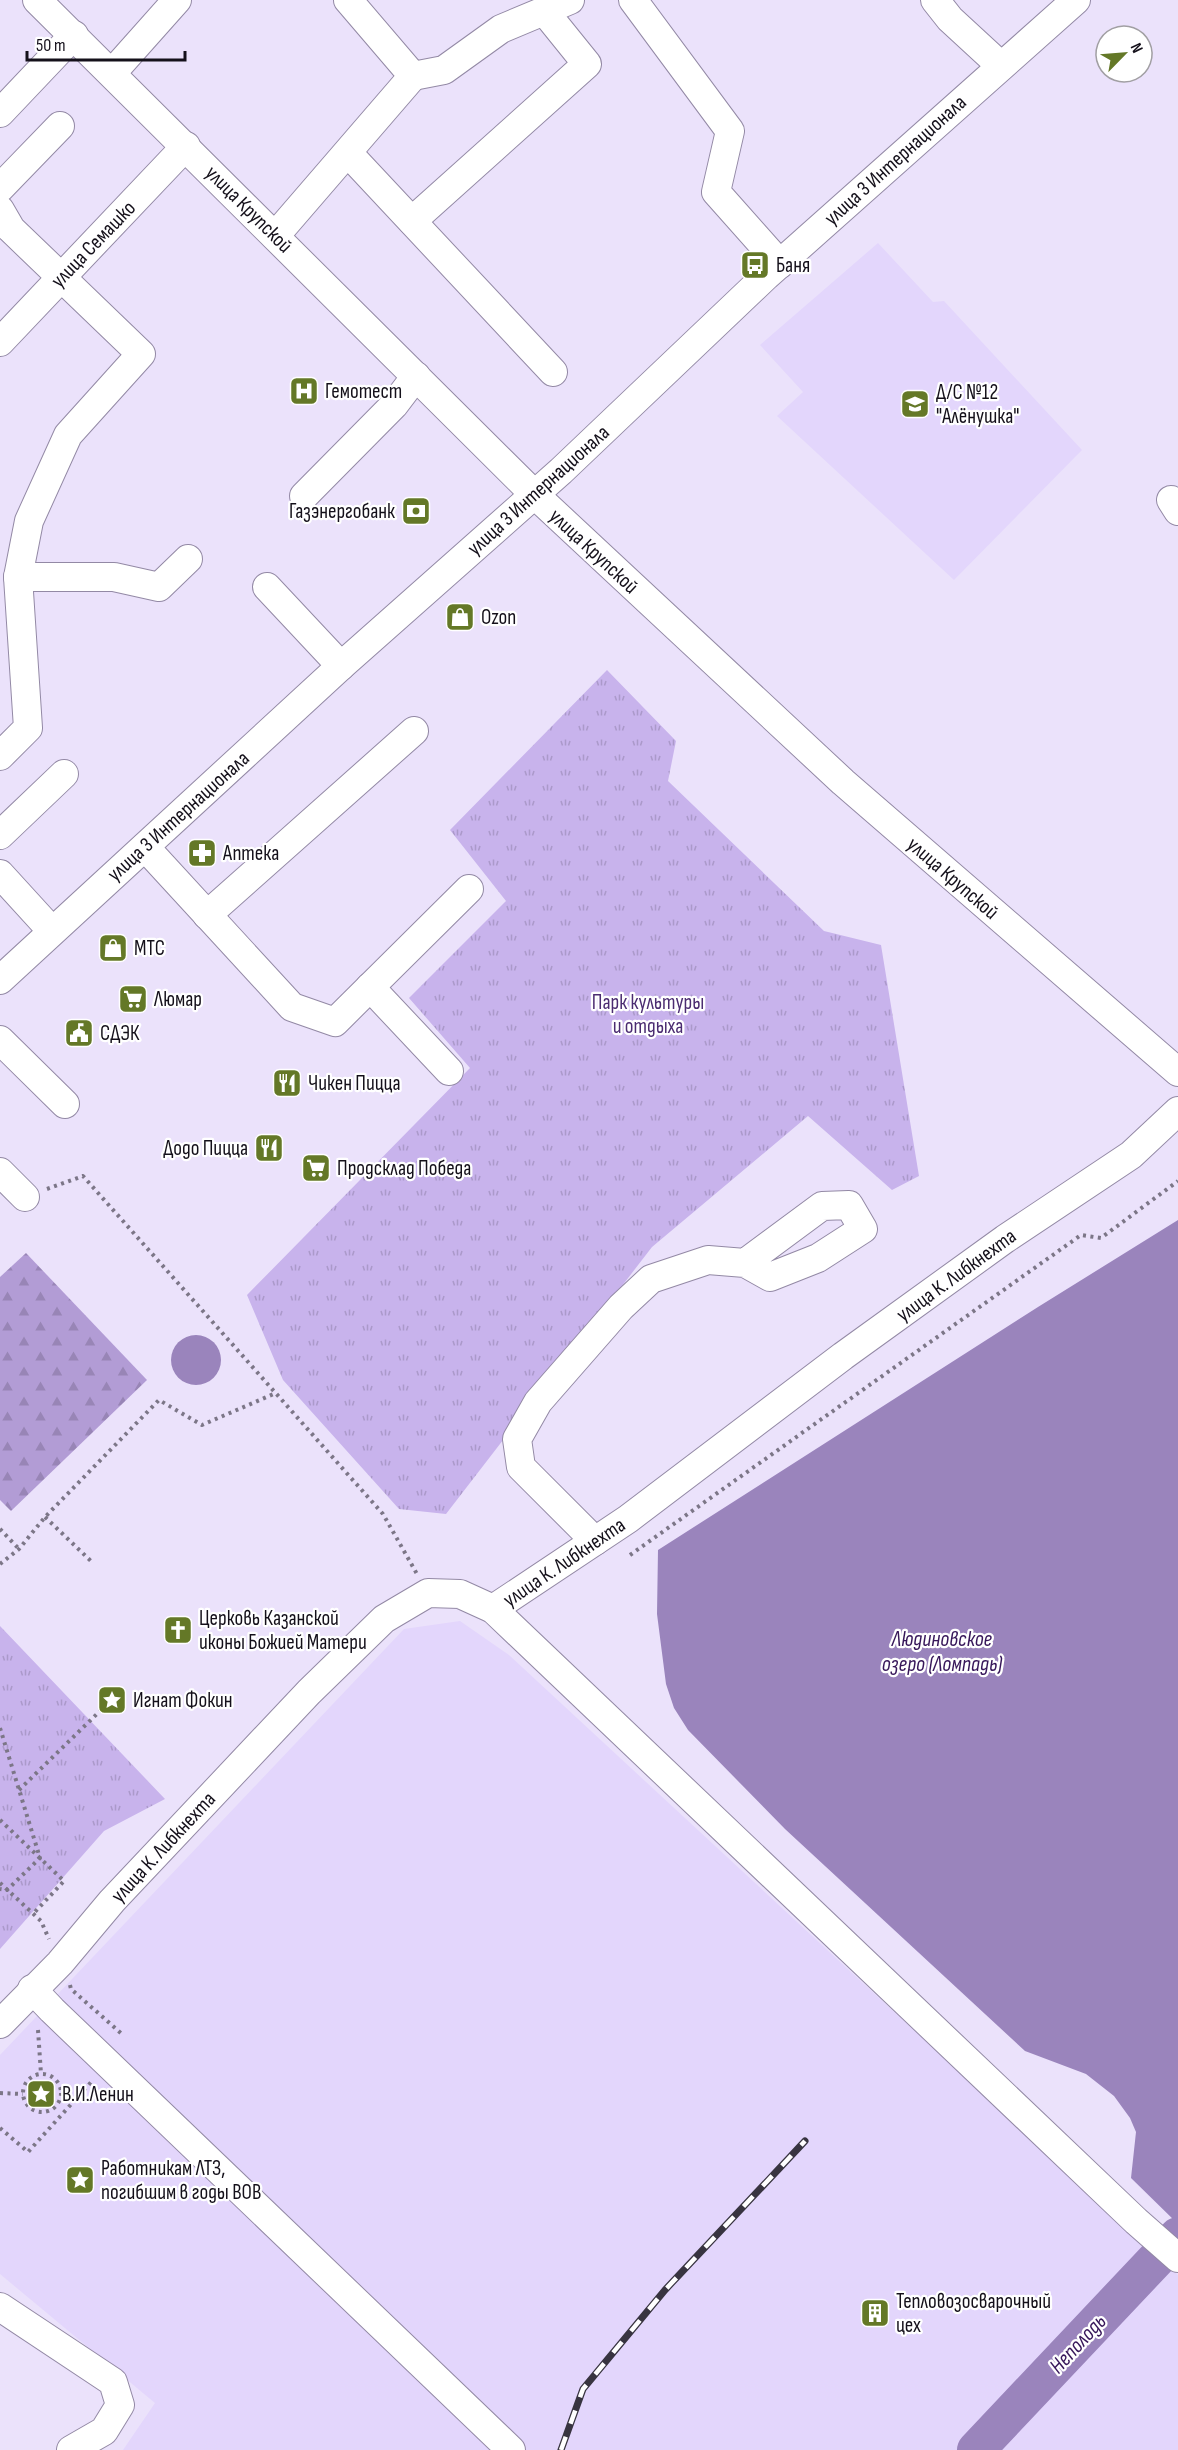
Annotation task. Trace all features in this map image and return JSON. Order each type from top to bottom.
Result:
[{"type":"street","name":"улица Крупской","points":[[37,0],[534,494],[843,782],[1178,1072]]},
{"type":"street","points":[[112,73],[177,0]]},
{"type":"street","points":[[348,0],[413,76]]},
{"type":"street","points":[[633,0],[730,131],[716,192],[780,264]]},
{"type":"street","points":[[935,0],[950,19],[1001,66]]},
{"type":"street","name":"улица 3 Интернационала","points":[[0,980],[341,666],[534,494],[780,264],[1076,0]]},
{"type":"street","points":[[275,236],[413,76],[444,70],[501,29],[557,6],[587,64],[412,221]]},
{"type":"street","points":[[0,113],[74,35]]},
{"type":"street","points":[[0,188],[60,126]]},
{"type":"street","name":"улица Семашко","points":[[0,342],[186,146]]},
{"type":"street","points":[[348,153],[553,372]]},
{"type":"street","points":[[0,210],[11,229],[141,354],[68,435],[29,521],[18,577],[28,729],[0,756]]},
{"type":"street","points":[[304,496],[394,405],[416,376]]},
{"type":"street","points":[[18,577],[114,577],[159,587],[188,560]]},
{"type":"street","points":[[267,587],[341,666]]},
{"type":"street","points":[[207,915],[414,731]]},
{"type":"street","points":[[0,835],[64,774]]},
{"type":"street","points":[[145,847],[291,1006],[335,1022],[469,889]]},
{"type":"street","points":[[0,874],[52,931]]},
{"type":"street","points":[[370,987],[449,1071]]},
{"type":"street","points":[[0,1040],[65,1104]]},
{"type":"street","name":"улица К. Либкнехта","points":[[0,2024],[60,1963],[112,1901],[309,1692],[384,1619],[428,1593],[460,1594],[493,1609],[595,1541],[1005,1239],[1131,1155],[1178,1111]]},
{"type":"street","points":[[0,1172],[25,1197]]},
{"type":"street","points":[[595,1541],[521,1467],[517,1439],[538,1402],[621,1307],[651,1279],[708,1260],[745,1263]]},
{"type":"street","points":[[493,1609],[1136,2221],[1178,2258]]},
{"type":"street","points":[[32,1989],[107,2075],[511,2450]]},
{"type":"street","points":[[0,2307],[113,2382],[120,2405],[104,2431],[71,2450]]},
{"type":"path","points":[[25,1197],[82,1176],[383,1514],[428,1593]]},
{"type":"path","points":[[630,1555],[1081,1235],[1101,1238],[1178,1181]]},
{"type":"path","points":[[0,1564],[19,1549],[45,1517],[159,1400],[202,1425],[276,1393]]},
{"type":"path","points":[[45,1517],[93,1563]]},
{"type":"path","points":[[0,1529],[19,1549]]},
{"type":"path","points":[[20,1790],[101,1710]]},
{"type":"path","points":[[0,1728],[40,1858]]},
{"type":"path","points":[[0,1820],[64,1881],[33,1914]]},
{"type":"path","points":[[8,1890],[40,1858]]},
{"type":"path","points":[[0,1883],[8,1890]]},
{"type":"path","points":[[0,1889],[8,1890]]},
{"type":"path","points":[[41,2074],[38,2025],[46,2033]]},
{"type":"path","points":[[41,2074],[48,2075],[59,2086],[59,2101],[54,2107],[41,2112],[34,2110],[25,2101],[23,2094],[28,2080],[41,2074]]},
{"type":"path","points":[[0,2128],[28,2152],[62,2114],[107,2075]]},
{"type":"path","points":[[0,2092],[23,2094]]},
{"type":"path","points":[[54,2107],[62,2114]]},
{"type":"shaded area","name":"Д/С №12 \"Алёнушка\"","points":[[878,243],[933,302],[944,301],[1082,450],[954,580],[777,416],[803,392],[760,345]]},
{"type":"shaded area","points":[[460,1621],[509,1655],[1178,2275],[1178,2450],[123,2450],[155,2403],[0,2274],[0,2055],[404,1629]]},
{"type":"green space","name":"Парк культуры и отдыха","points":[[607,670],[676,741],[668,781],[824,931],[881,945],[919,1176],[892,1190],[808,1116],[652,1247],[446,1514],[399,1509],[283,1380],[247,1295],[470,1068],[409,998],[506,901],[450,830]]},
{"type":"green space","points":[[26,1253],[147,1380],[11,1511],[0,1500],[0,1277]]},
{"type":"green space","points":[[0,1626],[165,1799],[104,1831],[0,1949]]},
{"type":"water","name":"Людиновское озеро (Ломпадь)","points":[[1178,1220],[1178,2224],[1131,2178],[1136,2132],[1130,2118],[1114,2096],[1086,2074],[1025,2051],[785,1829],[688,1730],[674,1708],[666,1684],[657,1614],[658,1550]]},
{"type":"water","points":[[191,1335],[201,1335],[214,1342],[221,1355],[221,1365],[214,1378],[201,1385],[191,1385],[182,1381],[175,1374],[171,1365],[171,1355],[175,1346],[182,1339]]},
{"type":"waterway","name":"Неполодь","points":[[976,2450],[1178,2236]]},
{"type":"railway","points":[[561,2450],[583,2389],[665,2290],[805,2141]]},
{"type":"place","name":"Баня","points":[[755,265]]},
{"type":"place","name":"Гемотест","points":[[304,391]]},
{"type":"place","name":"Д/С №12 \"Алёнушка\"","points":[[915,404]]},
{"type":"place","name":"Газэнергобанк","points":[[416,511]]},
{"type":"place","name":"Ozon","points":[[460,617]]},
{"type":"place","name":"Аптека","points":[[202,853]]},
{"type":"place","name":"МТС","points":[[113,948]]},
{"type":"place","name":"Люмар","points":[[133,999]]},
{"type":"place","name":"СДЭК","points":[[79,1033]]},
{"type":"place","name":"Чикен Пицца","points":[[287,1083]]},
{"type":"place","name":"Додо Пицца","points":[[269,1148]]},
{"type":"place","name":"Продсклад Победа","points":[[316,1168]]},
{"type":"place","name":"Церковь Казанской иконы Божией Матери","points":[[178,1630]]},
{"type":"place","name":"Игнат Фокин","points":[[112,1700]]},
{"type":"place","name":"В.И.Ленин","points":[[41,2094]]},
{"type":"place","name":"Работникам ЛТЗ, погибшим в годы ВОВ","points":[[80,2180]]},
{"type":"place","name":"Тепловозосварочный цех","points":[[875,2313]]}]
